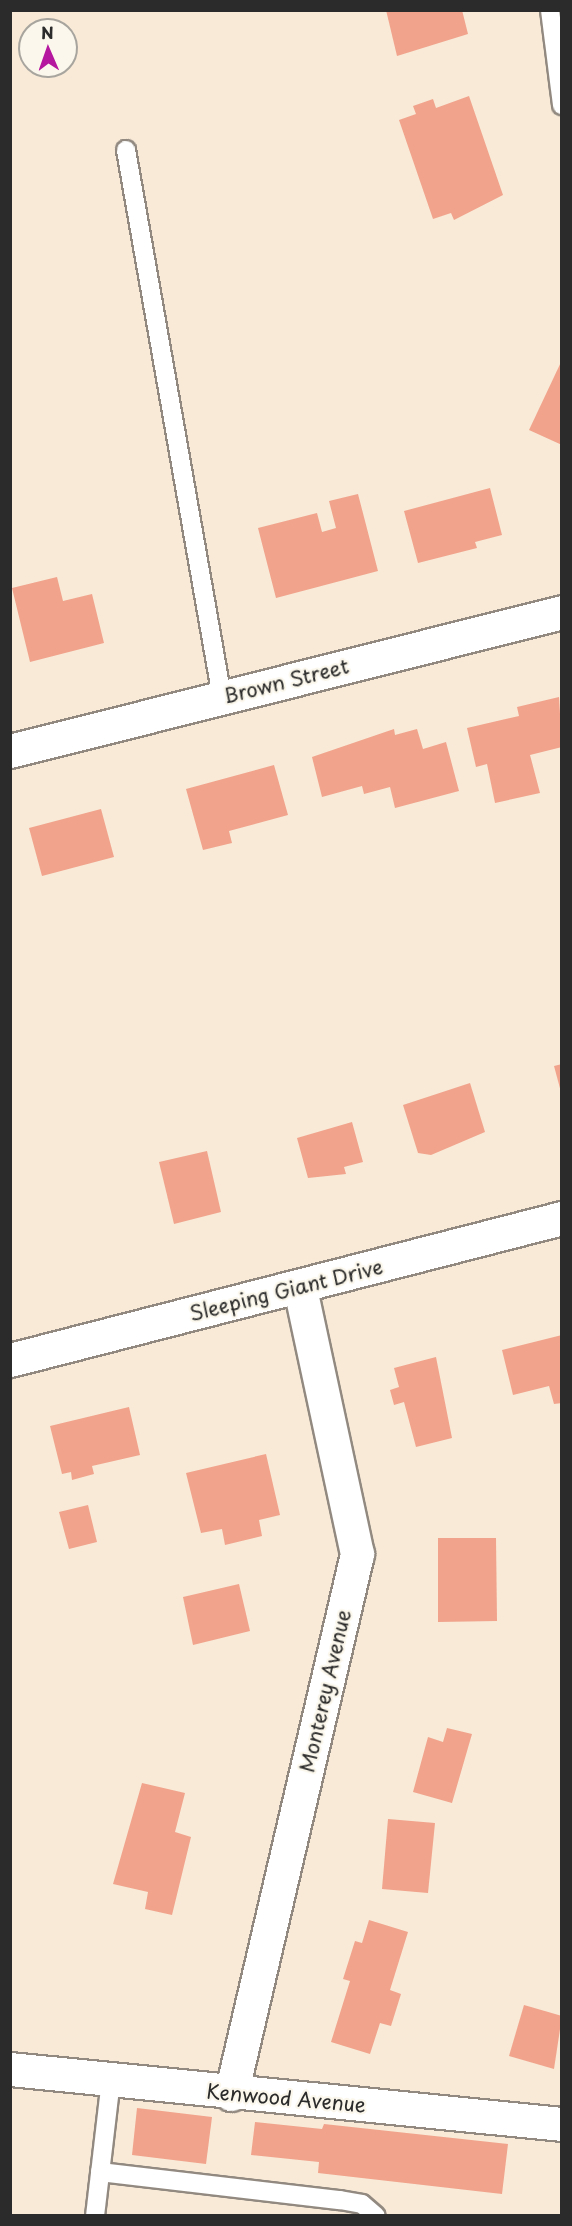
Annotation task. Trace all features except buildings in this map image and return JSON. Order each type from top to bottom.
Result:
[{"type":"street","name":"Brown Street","points":[[10,751],[561,612]]},
{"type":"street","name":"Sleeping Giant Drive","points":[[10,1360],[300,1288],[561,1218]]},
{"type":"street","name":"Monterey Avenue","points":[[231,2094],[357,1554],[300,1288]]},
{"type":"street","name":"Kenwood Avenue","points":[[10,2069],[231,2094],[561,2124]]},
{"type":"lane","points":[[550,10],[561,105]]},
{"type":"lane","points":[[126,150],[222,697]]},
{"type":"lane","points":[[95,2216],[111,2080]]},
{"type":"lane","points":[[100,2172],[351,2202],[376,2216]]}]
